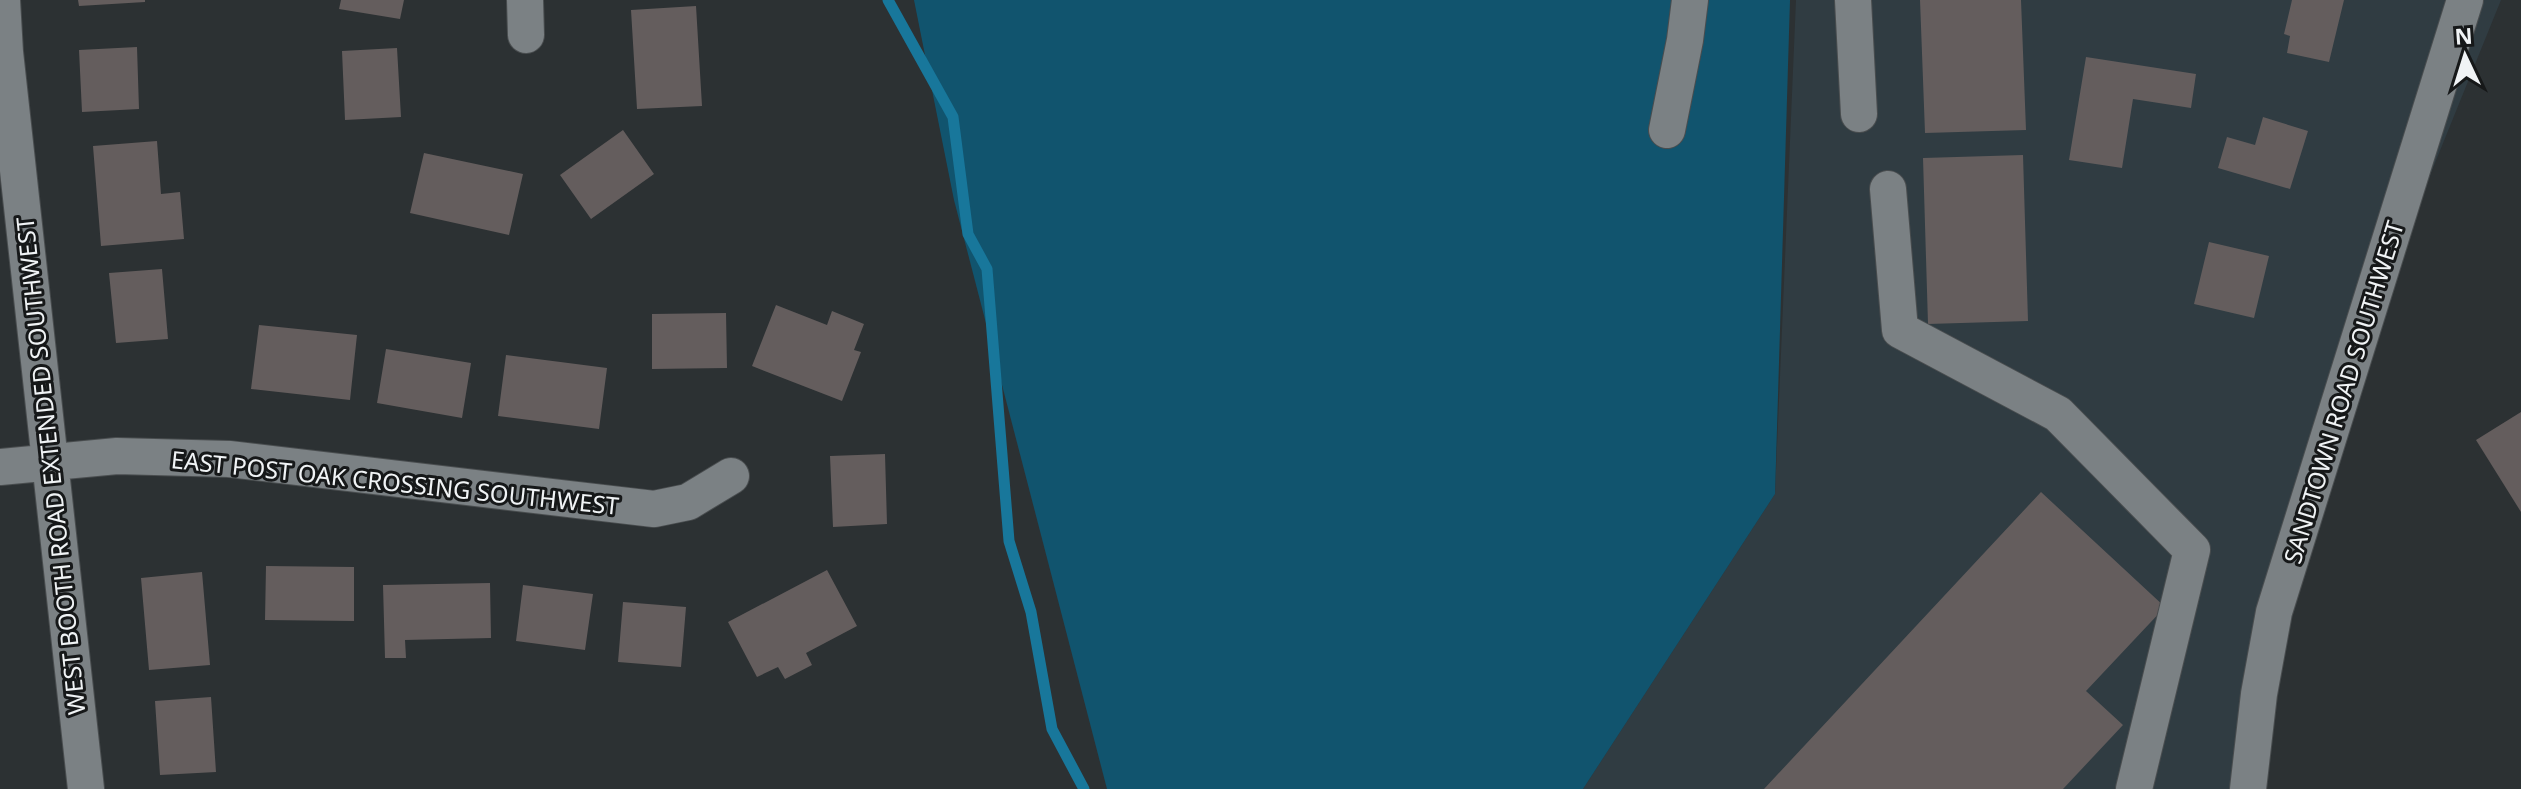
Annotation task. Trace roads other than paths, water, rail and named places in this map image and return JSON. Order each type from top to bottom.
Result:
[{"type":"street","name":"WEST BOOTH ROAD EXTENDED SOUTHWEST","points":[[2,0],[2,52],[86,789]]},
{"type":"street","points":[[1667,130],[1690,0]]},
{"type":"street","points":[[1853,0],[1859,114]]},
{"type":"street","name":"SANDTOWN ROAD SOUTHWEST","points":[[2248,789],[2259,694],[2274,612],[2465,0]]},
{"type":"street","points":[[1888,189],[1900,330],[2058,414],[2192,550],[2134,789]]},
{"type":"street","name":"EAST POST OAK CROSSING SOUTHWEST","points":[[0,467],[117,456],[229,459],[654,509],[688,502],[731,476]]},
{"type":"waterway","points":[[888,0],[953,117],[968,234],[987,269],[1009,541],[1031,612],[1052,729],[1084,789]]}]
